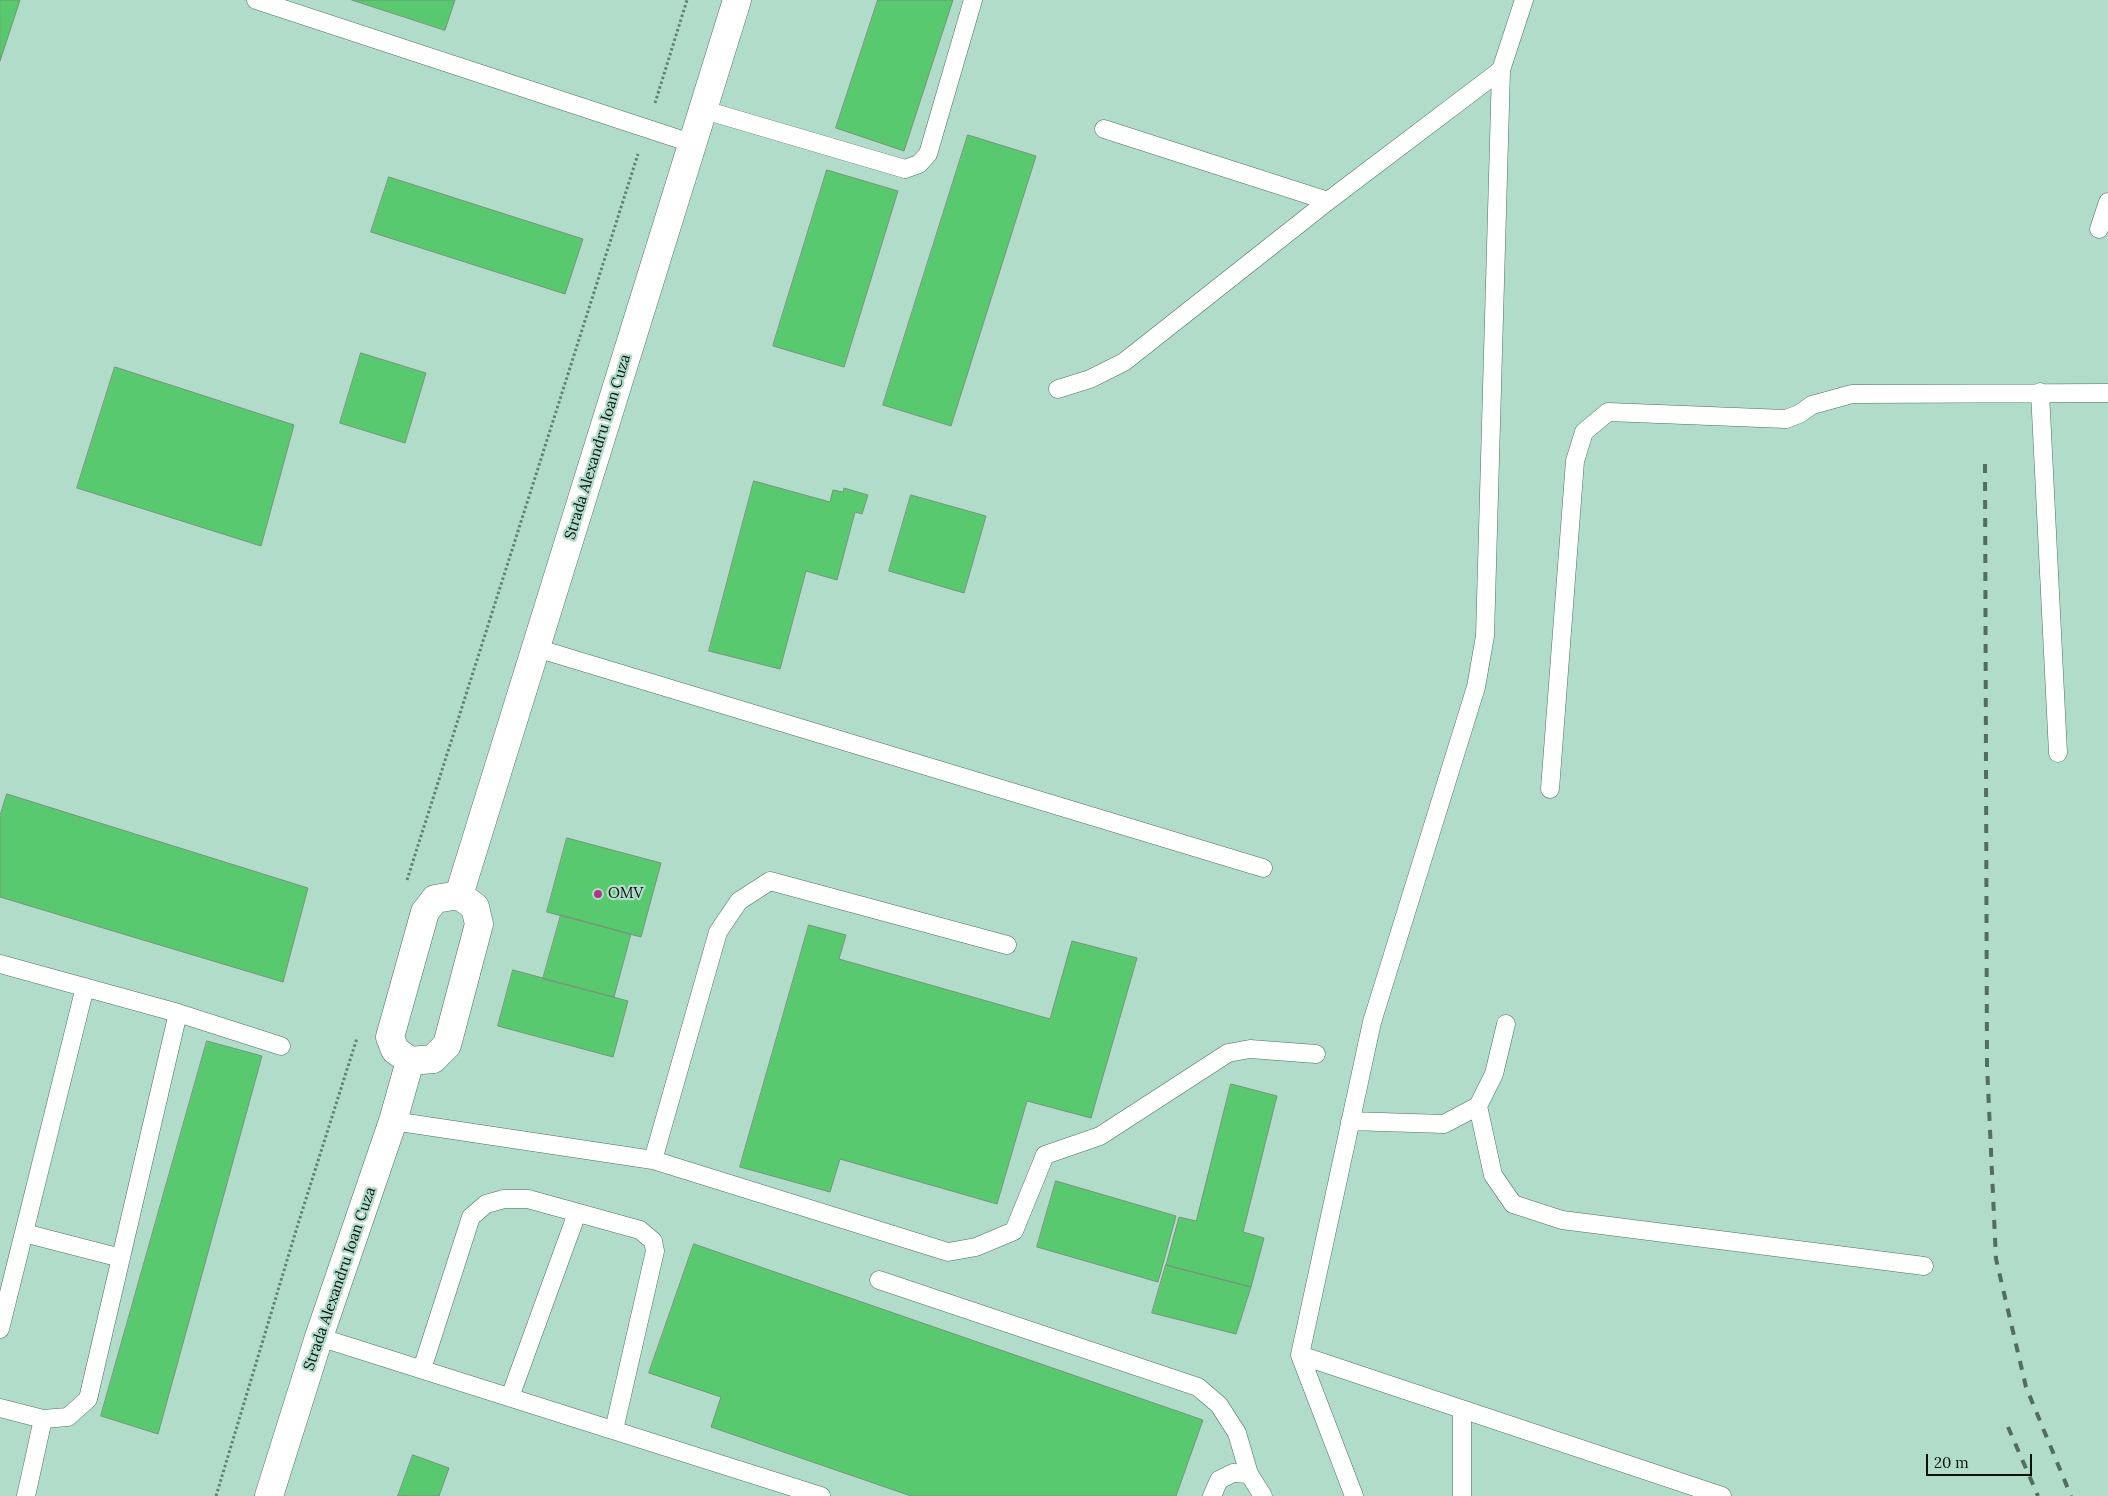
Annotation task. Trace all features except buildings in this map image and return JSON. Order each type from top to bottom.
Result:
[{"type":"main road","name":"Strada Alexandru Ioan Cuza","points":[[458,895],[736,0]]},
{"type":"main road","points":[[458,895],[475,907],[479,924],[447,1044],[433,1059],[410,1061],[396,1050],[390,1037],[425,912],[435,899],[458,895]]},
{"type":"main road","name":"Strada Alexandru Ioan Cuza","points":[[269,1496],[393,1121],[410,1061]]},
{"type":"lane","points":[[256,0],[691,143]]},
{"type":"lane","points":[[701,109],[905,169],[919,164],[928,154],[973,0]]},
{"type":"lane","points":[[1354,1496],[1300,1355],[1372,1022],[1476,687],[1485,636],[1501,70],[1524,0]]},
{"type":"lane","points":[[1058,389],[1090,379],[1124,362],[1328,201],[1501,70]]},
{"type":"lane","points":[[1104,129],[1328,201]]},
{"type":"lane","points":[[2099,229],[2108,202]]},
{"type":"lane","points":[[2040,392],[2058,753]]},
{"type":"lane","points":[[1550,789],[1575,461],[1584,432],[1608,412],[1786,419],[1799,414],[1812,405],[1852,394],[2108,393]]},
{"type":"lane","points":[[536,648],[1263,868]]},
{"type":"lane","points":[[653,1160],[718,932],[739,901],[770,881],[1007,945]]},
{"type":"lane","points":[[0,964],[178,1013],[281,1046]]},
{"type":"lane","points":[[0,1329],[85,987]]},
{"type":"lane","points":[[0,1408],[43,1419],[68,1417],[88,1399],[178,1013]]},
{"type":"lane","points":[[1350,1121],[1444,1124],[1478,1106],[1494,1074],[1506,1024]]},
{"type":"lane","points":[[393,1121],[653,1160],[948,1252],[976,1247],[1014,1232],[1045,1155],[1100,1136],[1228,1054],[1250,1049],[1316,1054]]},
{"type":"lane","points":[[1478,1106],[1493,1175],[1513,1204],[1562,1220],[1924,1266]]},
{"type":"lane","points":[[422,1369],[471,1217],[486,1204],[504,1199],[528,1199],[640,1230],[653,1241],[654,1251],[614,1430]]},
{"type":"lane","points":[[510,1397],[577,1213]]},
{"type":"lane","points":[[24,1233],[121,1258]]},
{"type":"lane","points":[[879,1280],[1198,1387],[1219,1405],[1237,1433],[1249,1474],[1263,1496]]},
{"type":"lane","points":[[320,1338],[821,1496]]},
{"type":"lane","points":[[1300,1355],[1722,1496]]},
{"type":"lane","points":[[1462,1409],[1462,1496]]},
{"type":"lane","points":[[26,1496],[43,1419]]},
{"type":"lane","points":[[1212,1496],[1219,1480],[1233,1473],[1249,1474]]},
{"type":"path","points":[[405,887],[688,0]]},
{"type":"path","points":[[216,1496],[298,1224],[360,1029]]},
{"type":"railway","points":[[1985,464],[1987,1065],[1996,1259],[2026,1387],[2071,1496]]},
{"type":"railway","points":[[2008,1427],[2038,1496]]},
{"type":"place","name":"OMV","points":[[598,894]]}]
